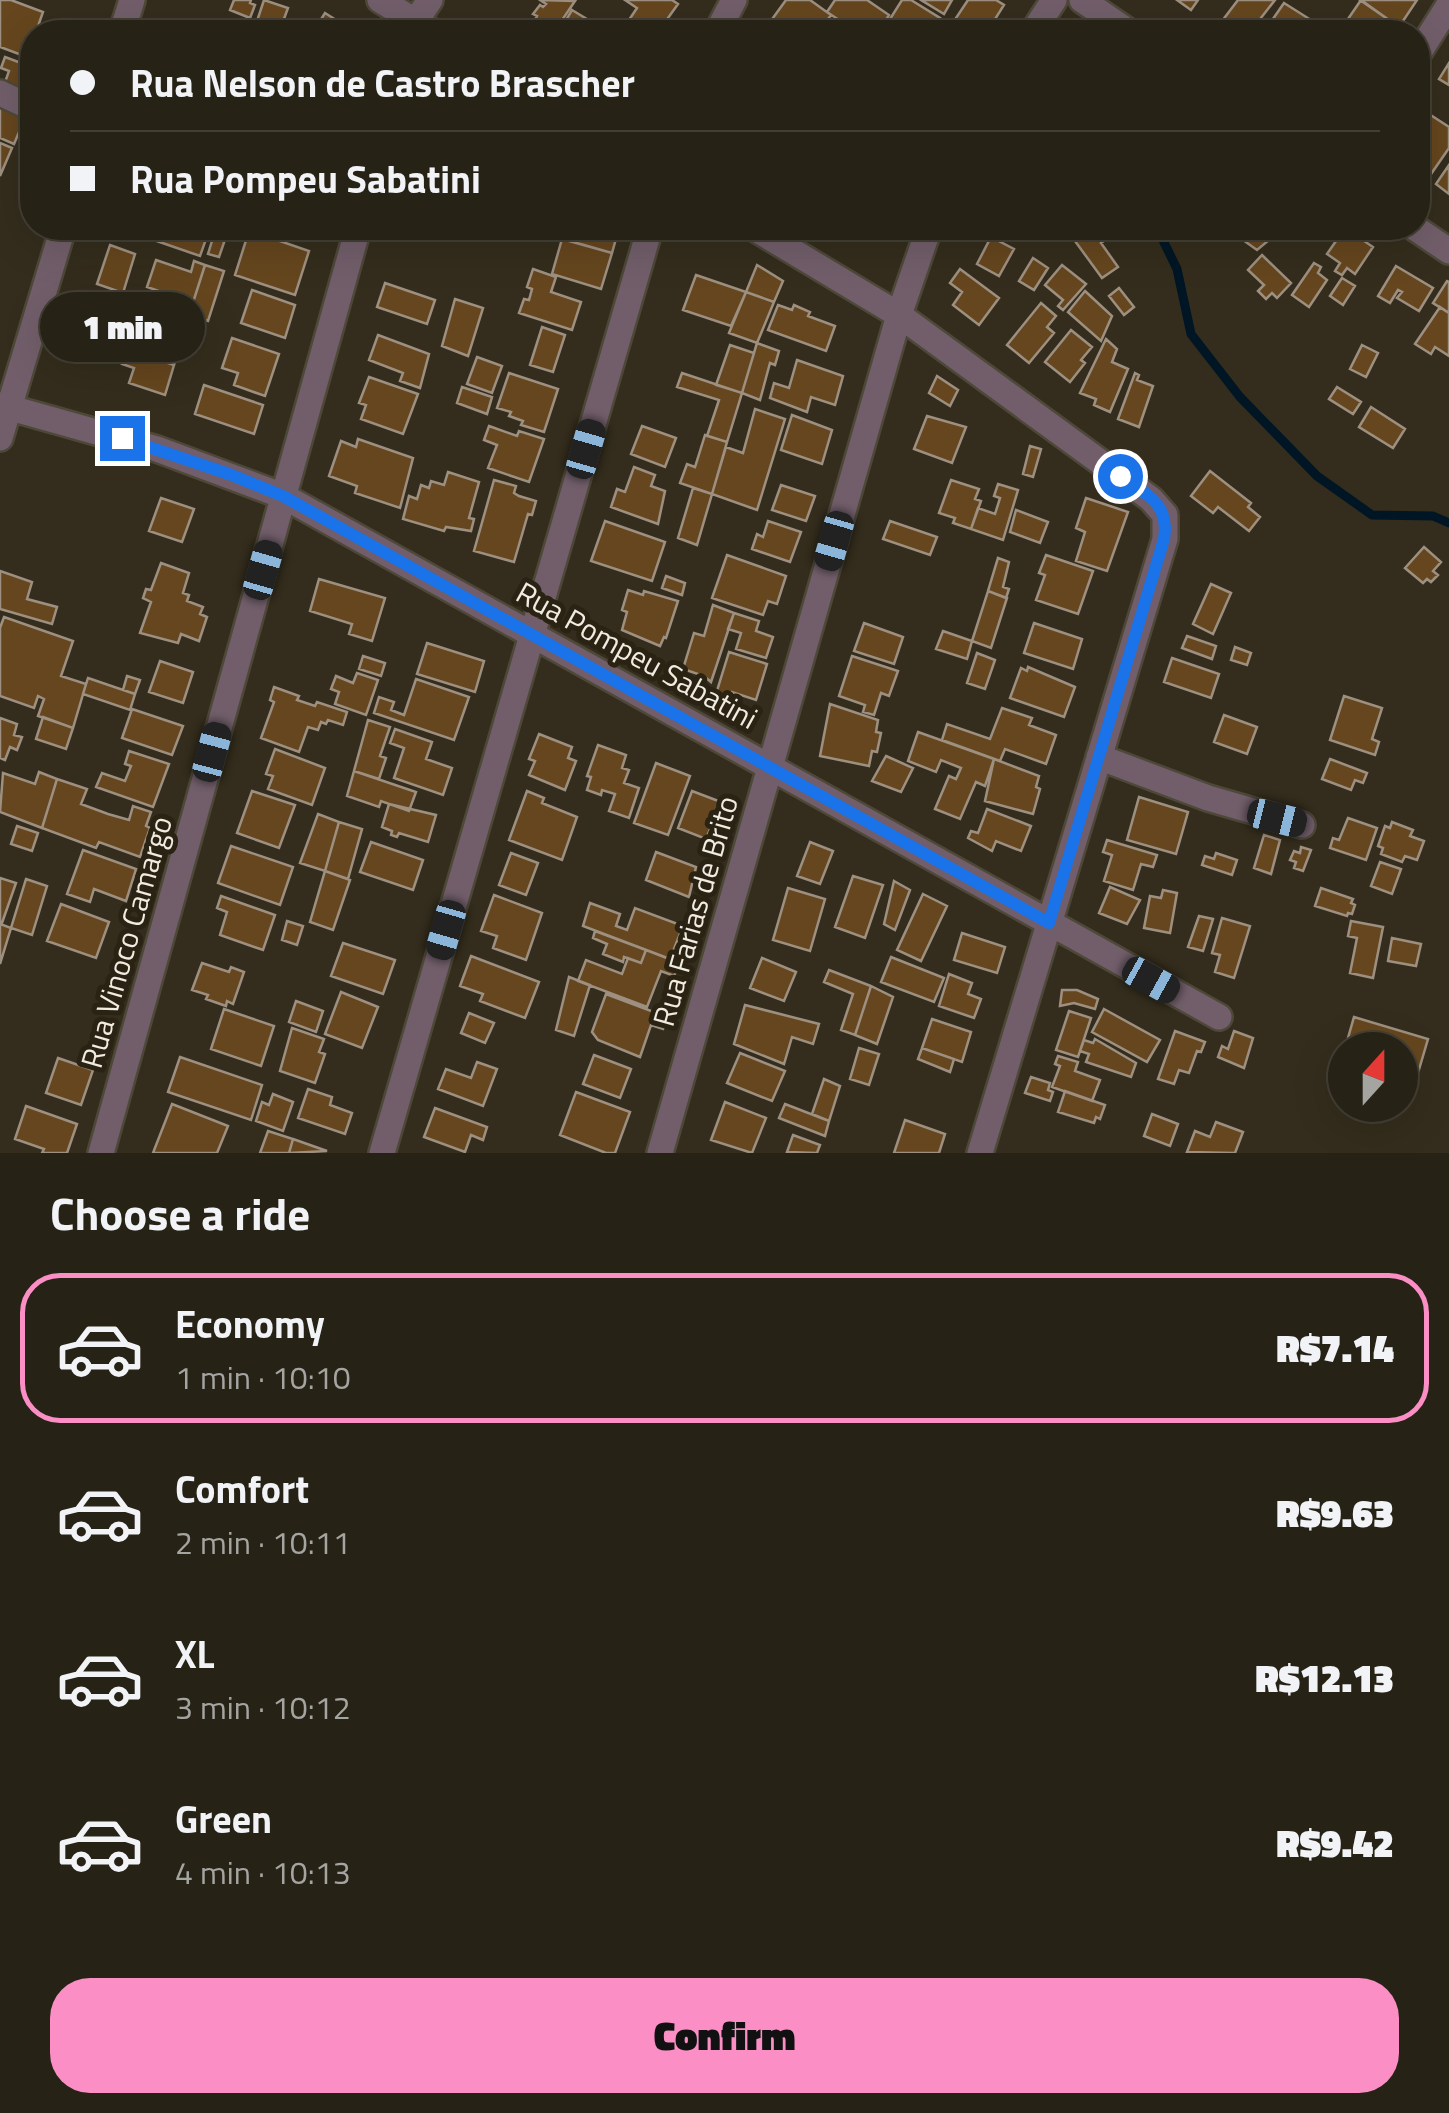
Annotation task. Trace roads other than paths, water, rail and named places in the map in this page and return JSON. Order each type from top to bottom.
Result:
[{"type":"street","points":[[380,0],[408,20]]},
{"type":"street","points":[[1082,0],[1111,20]]},
{"type":"street","points":[[1430,35],[1449,5]]},
{"type":"street","points":[[0,438],[5,406],[59,240]]},
{"type":"street","name":"Rua Vinoco Camargo","points":[[100,1153],[355,240]]},
{"type":"street","points":[[382,1153],[647,240]]},
{"type":"street","points":[[774,240],[899,315],[1151,498],[1166,515],[1164,539],[980,1153]]},
{"type":"street","name":"Rua Farias de Brito","points":[[660,1153],[899,315],[924,240]]},
{"type":"street","name":"Rua Pompeu Sabatini","points":[[5,406],[158,449],[283,496],[1219,1017]]},
{"type":"street","points":[[1099,756],[1208,798],[1302,825]]},
{"type":"waterway","points":[[1163,240],[1177,269],[1191,334],[1240,397],[1317,476],[1372,515],[1433,516],[1449,523]]}]
